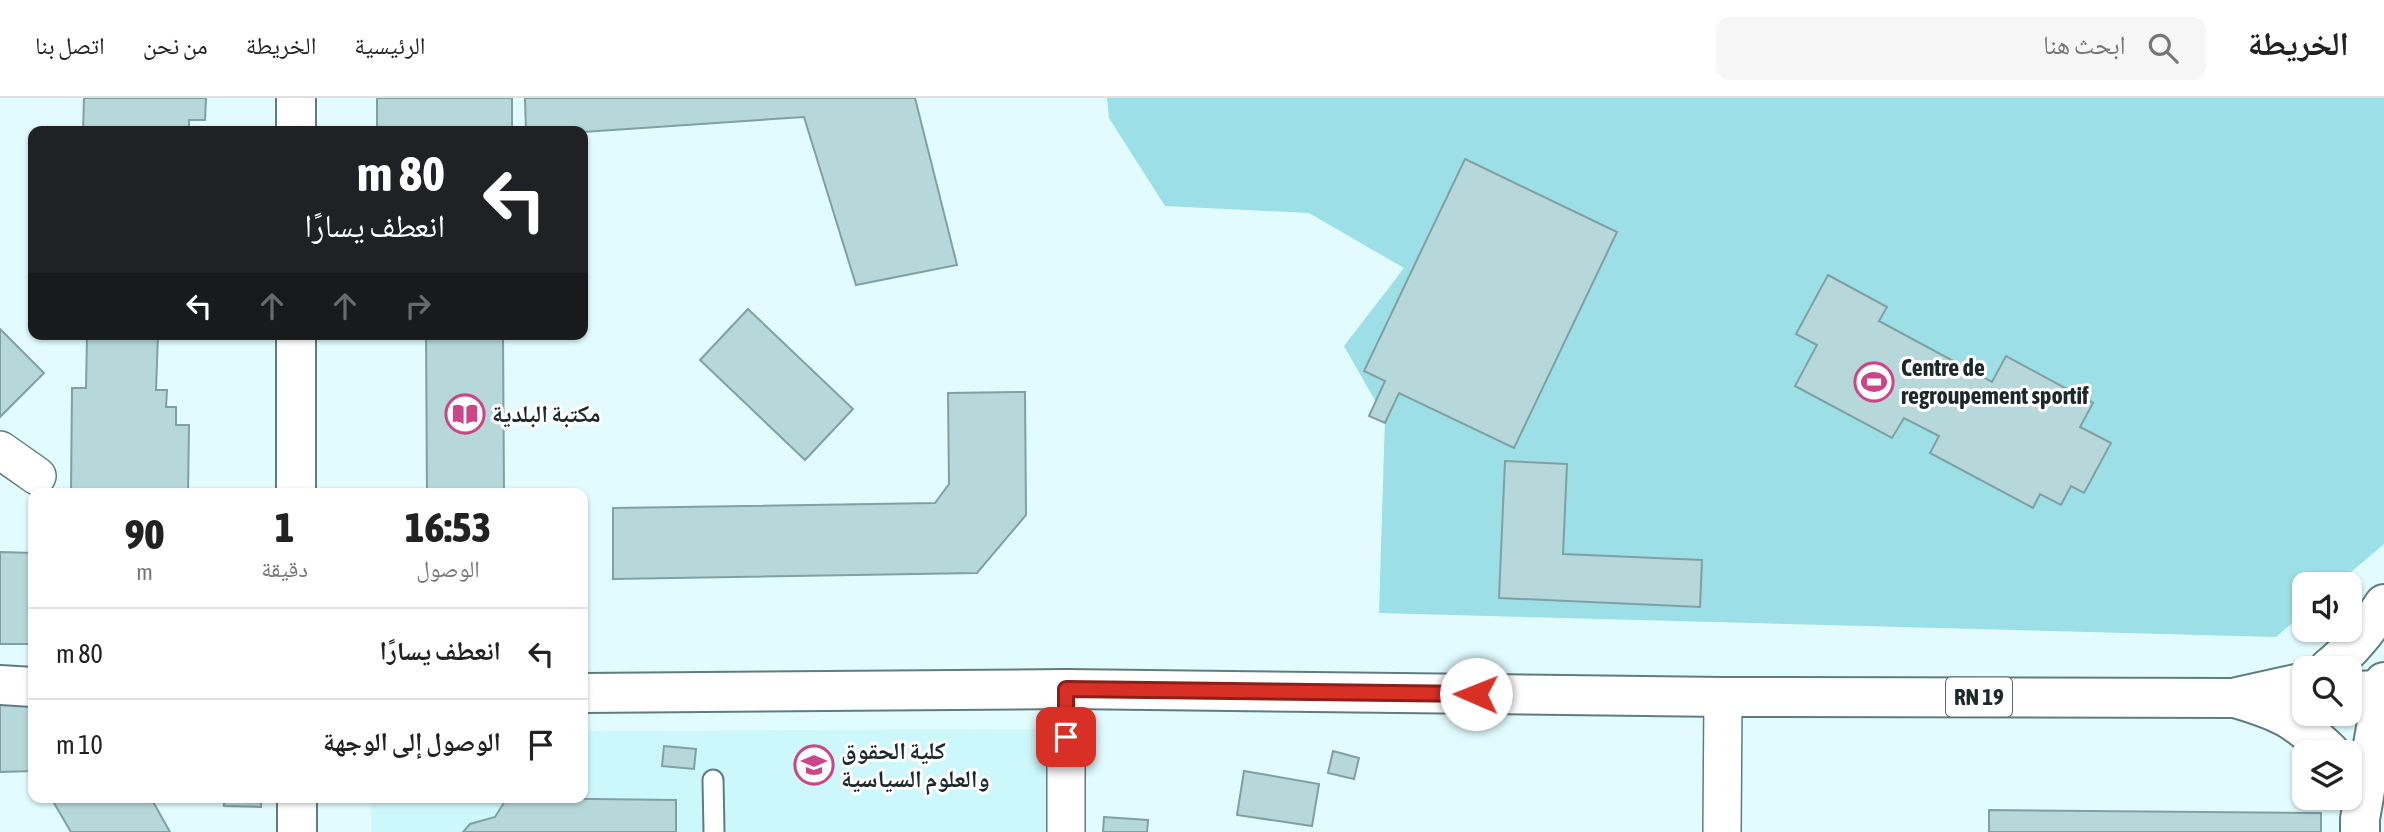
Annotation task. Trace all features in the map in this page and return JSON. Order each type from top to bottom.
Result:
[{"type":"main road","points":[[296,98],[296,126]]},
{"type":"main road","points":[[296,340],[296,488]]},
{"type":"main road","points":[[2344,656],[2370,627],[2384,604]]},
{"type":"main road","points":[[0,685],[28,687]]},
{"type":"main road","points":[[2235,698],[2292,685]]},
{"type":"main road","points":[[2357,813],[2375,688]]},
{"type":"main road","name":"RN 19","points":[[588,693],[1066,689],[1723,696],[2235,698],[2292,695]]},
{"type":"main road","points":[[2235,698],[2271,708],[2303,726],[2318,740]]},
{"type":"main road","points":[[297,803],[297,832]]},
{"type":"street","points":[[0,450],[37,476]]},
{"type":"street","points":[[1066,689],[1066,832]]},
{"type":"street","points":[[1722,832],[1723,696]]},
{"type":"lane","points":[[713,779],[714,832]]},
{"type":"shaded area","name":"Centre de regroupement sportif","points":[[1107,98],[2384,98],[2384,544],[2351,572],[2292,572],[2292,623],[2276,637],[1379,613],[1385,418],[1344,346],[1404,268],[1309,213],[1165,206],[1109,118]]},
{"type":"shaded area","name":"كلية الحقوق والعلوم السياسية","points":[[1046,729],[1046,832],[371,832],[371,803],[588,803],[588,731]]},
{"type":"building","points":[[84,98],[206,98],[205,120],[189,120],[189,126],[83,126]]},
{"type":"building","points":[[377,98],[512,98],[512,126],[377,126]]},
{"type":"building","points":[[525,98],[915,98],[957,265],[856,285],[804,117],[588,132],[588,126],[526,126]]},
{"type":"building","points":[[1465,159],[1617,232],[1514,448],[1399,393],[1385,423],[1369,416],[1385,381],[1364,371]]},
{"type":"building","points":[[1828,275],[1887,307],[1879,321],[1992,382],[2006,356],[2093,403],[2080,427],[2111,443],[2084,493],[2071,486],[2061,505],[2040,494],[2033,508],[1930,453],[1939,436],[1904,418],[1892,438],[1795,386],[1817,345],[1796,334]]},
{"type":"building","points":[[748,309],[853,409],[805,460],[700,360]]},
{"type":"building","points":[[0,329],[44,373],[0,417]]},
{"type":"building","points":[[87,340],[158,340],[156,390],[167,390],[166,407],[176,407],[176,425],[189,425],[188,488],[71,488],[72,388],[86,388]]},
{"type":"building","name":"مكتبة البلدية","points":[[426,340],[503,340],[504,488],[427,488]]},
{"type":"building","points":[[1025,392],[1026,515],[977,573],[613,579],[613,508],[935,503],[949,484],[948,393]]},
{"type":"building","points":[[1505,461],[1567,464],[1563,554],[1702,560],[1700,607],[1499,598]]},
{"type":"building","points":[[0,552],[28,553],[28,644],[0,644]]},
{"type":"building","points":[[0,705],[28,705],[28,771],[0,772]]},
{"type":"building","points":[[664,746],[696,749],[694,769],[662,766]]},
{"type":"building","points":[[1333,751],[1359,758],[1354,779],[1328,773]]},
{"type":"building","points":[[1244,771],[1319,784],[1312,826],[1237,815]]},
{"type":"building","points":[[588,799],[676,800],[676,832],[463,832],[470,824],[495,817],[504,803],[588,803]]},
{"type":"building","points":[[54,803],[154,803],[170,832],[71,832]]},
{"type":"building","points":[[224,803],[261,803],[261,807],[224,806]]},
{"type":"building","points":[[1989,810],[2321,813],[2321,832],[1989,832]]},
{"type":"building","points":[[1104,817],[1148,820],[1147,832],[1103,832]]},
{"type":"place","name":"Centre de regroupement sportif","points":[[1874,382]]},
{"type":"place","name":"مكتبة البلدية","points":[[465,414]]},
{"type":"place","name":"كلية الحقوق والعلوم السياسية","points":[[814,765]]},
{"type":"route","points":[[1066,737],[1066,689],[1476,694]]}]
